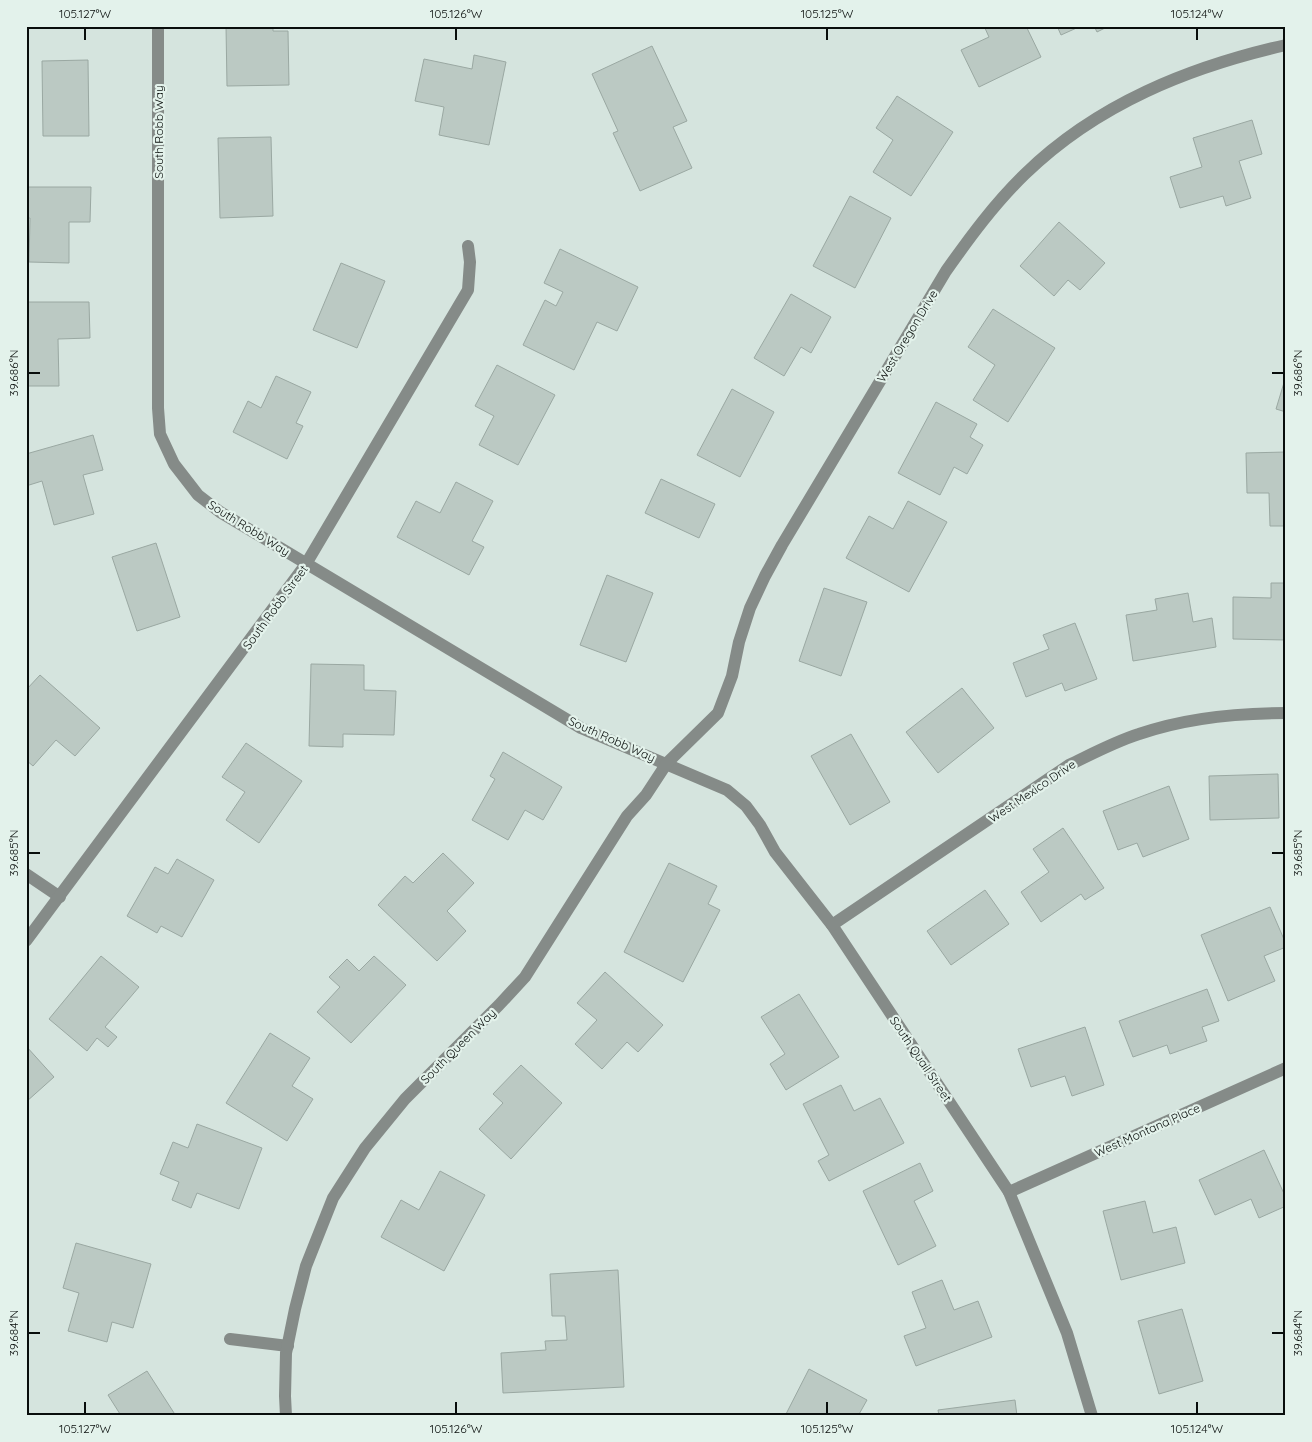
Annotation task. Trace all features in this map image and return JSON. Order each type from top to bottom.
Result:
[{"type":"street","name":"South Robb Way","points":[[158,26],[158,408],[160,434],[174,464],[198,495],[220,512],[581,728],[667,764]]},
{"type":"street","name":"West Oregon Drive","points":[[667,764],[718,713],[732,676],[739,642],[750,608],[782,544],[946,271],[993,208],[1024,175],[1054,148],[1081,127],[1116,106],[1180,76],[1219,62],[1286,45]]},
{"type":"street","name":"South Robb Street","points":[[26,941],[306,564],[468,290],[470,262],[468,246]]},
{"type":"street","name":"West Mexico Drive","points":[[832,925],[1069,765],[1104,748],[1139,734],[1177,724],[1238,715],[1286,713]]},
{"type":"street","name":"South Quail Street","points":[[667,764],[728,790],[746,806],[760,825],[775,852],[832,925],[1009,1192],[1067,1333],[1092,1416]]},
{"type":"street","name":"South Queen Way","points":[[286,1416],[285,1396],[288,1346],[295,1309],[306,1266],[333,1198],[347,1174],[383,1124],[405,1099],[525,977],[627,816],[646,795],[667,764]]},
{"type":"street","points":[[26,874],[60,897]]},
{"type":"street","name":"West Montana Place","points":[[1009,1192],[1286,1068]]},
{"type":"street","points":[[230,1339],[288,1346]]},
{"type":"building","points":[[226,26],[273,26],[273,31],[288,31],[289,85],[227,86]]},
{"type":"building","points":[[984,26],[1026,26],[1041,57],[979,87],[961,50],[989,37]]},
{"type":"building","points":[[1057,26],[1081,26],[1061,35]]},
{"type":"building","points":[[1094,26],[1109,26],[1097,32]]},
{"type":"building","points":[[652,46],[687,121],[673,127],[692,168],[640,191],[613,133],[618,131],[592,74]]},
{"type":"building","points":[[474,55],[506,62],[489,145],[439,135],[444,107],[415,101],[424,59],[472,69]]},
{"type":"building","points":[[88,60],[89,136],[43,136],[42,61]]},
{"type":"building","points":[[897,96],[953,132],[911,196],[873,172],[893,140],[876,128]]},
{"type":"building","points":[[1252,120],[1262,154],[1239,161],[1251,198],[1226,206],[1223,196],[1180,208],[1170,177],[1202,167],[1193,138]]},
{"type":"building","points":[[271,137],[273,216],[220,218],[218,138]]},
{"type":"building","points":[[26,187],[91,187],[90,222],[69,222],[69,263],[29,262],[30,218],[26,218]]},
{"type":"building","points":[[850,196],[891,218],[855,288],[813,266]]},
{"type":"building","points":[[1059,222],[1105,263],[1080,290],[1068,280],[1054,296],[1020,266]]},
{"type":"building","points":[[560,249],[638,287],[617,331],[597,322],[574,370],[523,345],[545,300],[556,306],[563,292],[544,283]]},
{"type":"building","points":[[341,263],[385,281],[357,348],[313,330]]},
{"type":"building","points":[[791,294],[831,317],[811,353],[801,347],[784,376],[754,358]]},
{"type":"building","points":[[26,302],[89,302],[90,338],[58,339],[59,386],[26,386]]},
{"type":"building","points":[[993,309],[1055,348],[1008,422],[973,400],[995,365],[968,347]]},
{"type":"building","points":[[497,365],[555,395],[518,465],[479,445],[494,416],[475,406]]},
{"type":"building","points":[[276,376],[311,392],[296,423],[303,426],[287,459],[233,432],[248,401],[261,408]]},
{"type":"building","points":[[1286,376],[1286,412],[1276,409]]},
{"type":"building","points":[[732,389],[774,412],[740,477],[697,455]]},
{"type":"building","points":[[936,402],[977,424],[970,437],[983,445],[967,474],[954,467],[940,495],[898,473]]},
{"type":"building","points":[[93,435],[103,470],[83,475],[94,514],[54,525],[42,481],[26,486],[26,454]]},
{"type":"building","points":[[1286,452],[1286,526],[1270,526],[1269,493],[1247,493],[1246,453]]},
{"type":"building","points":[[661,479],[715,504],[699,538],[645,513]]},
{"type":"building","points":[[456,482],[493,501],[472,541],[484,547],[469,575],[397,537],[416,501],[440,513]]},
{"type":"building","points":[[908,501],[947,522],[909,592],[846,558],[869,516],[893,529]]},
{"type":"building","points":[[156,543],[180,617],[137,631],[112,557]]},
{"type":"building","points":[[607,575],[653,593],[626,662],[580,645]]},
{"type":"building","points":[[1271,583],[1286,583],[1286,640],[1233,639],[1233,597],[1271,598]]},
{"type":"building","points":[[824,588],[867,602],[841,676],[799,661]]},
{"type":"building","points":[[1188,593],[1193,622],[1212,618],[1216,647],[1133,661],[1126,615],[1157,610],[1155,599]]},
{"type":"building","points":[[1075,623],[1097,679],[1065,691],[1062,683],[1026,697],[1013,663],[1049,649],[1043,635]]},
{"type":"building","points":[[311,664],[364,665],[364,690],[396,691],[394,735],[343,734],[343,747],[309,746]]},
{"type":"building","points":[[40,675],[100,728],[75,756],[56,740],[33,766],[26,760],[26,719],[28,717],[26,715],[26,690]]},
{"type":"building","points":[[962,688],[994,728],[938,773],[906,732]]},
{"type":"building","points":[[851,734],[890,802],[850,825],[811,756]]},
{"type":"building","points":[[246,743],[302,781],[259,843],[226,820],[245,792],[222,777]]},
{"type":"building","points":[[503,752],[562,787],[543,820],[525,810],[508,840],[472,820],[495,779],[490,776]]},
{"type":"building","points":[[1278,774],[1279,818],[1210,820],[1209,776]]},
{"type":"building","points":[[1169,786],[1189,839],[1143,857],[1137,843],[1118,850],[1103,811]]},
{"type":"building","points":[[1063,828],[1104,888],[1085,900],[1081,894],[1041,922],[1021,892],[1049,872],[1033,849]]},
{"type":"building","points":[[443,853],[474,883],[447,911],[466,931],[437,961],[378,905],[405,876],[413,883]]},
{"type":"building","points":[[177,859],[214,880],[182,937],[161,926],[157,933],[127,916],[155,867],[168,874]]},
{"type":"building","points":[[669,863],[717,886],[708,904],[720,910],[683,982],[624,952]]},
{"type":"building","points":[[985,890],[1009,924],[951,965],[927,931]]},
{"type":"building","points":[[1270,907],[1286,944],[1286,947],[1264,956],[1275,981],[1228,1001],[1201,935]]},
{"type":"building","points":[[101,956],[139,987],[105,1027],[117,1037],[108,1047],[97,1038],[87,1051],[49,1019]]},
{"type":"building","points":[[374,956],[406,985],[351,1043],[317,1012],[340,987],[329,977],[347,959],[359,971]]},
{"type":"building","points":[[605,972],[663,1025],[638,1052],[627,1042],[602,1069],[575,1044],[597,1020],[577,1003]]},
{"type":"building","points":[[1207,989],[1219,1021],[1202,1027],[1207,1041],[1170,1054],[1167,1045],[1133,1057],[1119,1021]]},
{"type":"building","points":[[799,994],[839,1057],[786,1090],[770,1064],[785,1054],[761,1017]]},
{"type":"building","points":[[1085,1027],[1104,1085],[1072,1096],[1065,1076],[1031,1087],[1018,1049]]},
{"type":"building","points":[[270,1033],[310,1058],[292,1086],[313,1099],[287,1141],[226,1103]]},
{"type":"building","points":[[26,1046],[54,1077],[26,1102]]},
{"type":"building","points":[[521,1065],[562,1103],[511,1159],[479,1129],[503,1103],[493,1094]]},
{"type":"building","points":[[841,1085],[854,1111],[880,1098],[904,1143],[829,1181],[818,1161],[829,1155],[803,1104]]},
{"type":"building","points":[[197,1124],[262,1148],[239,1209],[197,1193],[191,1208],[172,1200],[179,1182],[160,1174],[173,1142],[188,1148]]},
{"type":"building","points":[[1264,1150],[1286,1198],[1286,1206],[1259,1218],[1251,1199],[1215,1215],[1199,1180]]},
{"type":"building","points":[[920,1163],[933,1191],[914,1201],[936,1246],[898,1265],[863,1191]]},
{"type":"building","points":[[440,1171],[485,1195],[444,1271],[381,1237],[401,1200],[419,1210]]},
{"type":"building","points":[[1145,1201],[1153,1233],[1176,1227],[1185,1263],[1121,1280],[1103,1211]]},
{"type":"building","points":[[76,1243],[151,1264],[133,1328],[112,1322],[107,1342],[68,1331],[79,1293],[63,1288]]},
{"type":"building","points":[[618,1270],[624,1387],[503,1393],[501,1353],[546,1350],[545,1341],[567,1340],[565,1316],[552,1316],[550,1274]]},
{"type":"building","points":[[942,1280],[954,1310],[978,1301],[992,1337],[916,1366],[904,1336],[926,1328],[912,1292]]},
{"type":"building","points":[[1182,1309],[1203,1381],[1159,1394],[1138,1321]]},
{"type":"building","points":[[809,1369],[867,1400],[858,1416],[785,1416]]},
{"type":"building","points":[[147,1371],[176,1416],[116,1416],[120,1414],[108,1395]]},
{"type":"building","points":[[1015,1400],[1017,1416],[939,1416],[938,1410]]}]
